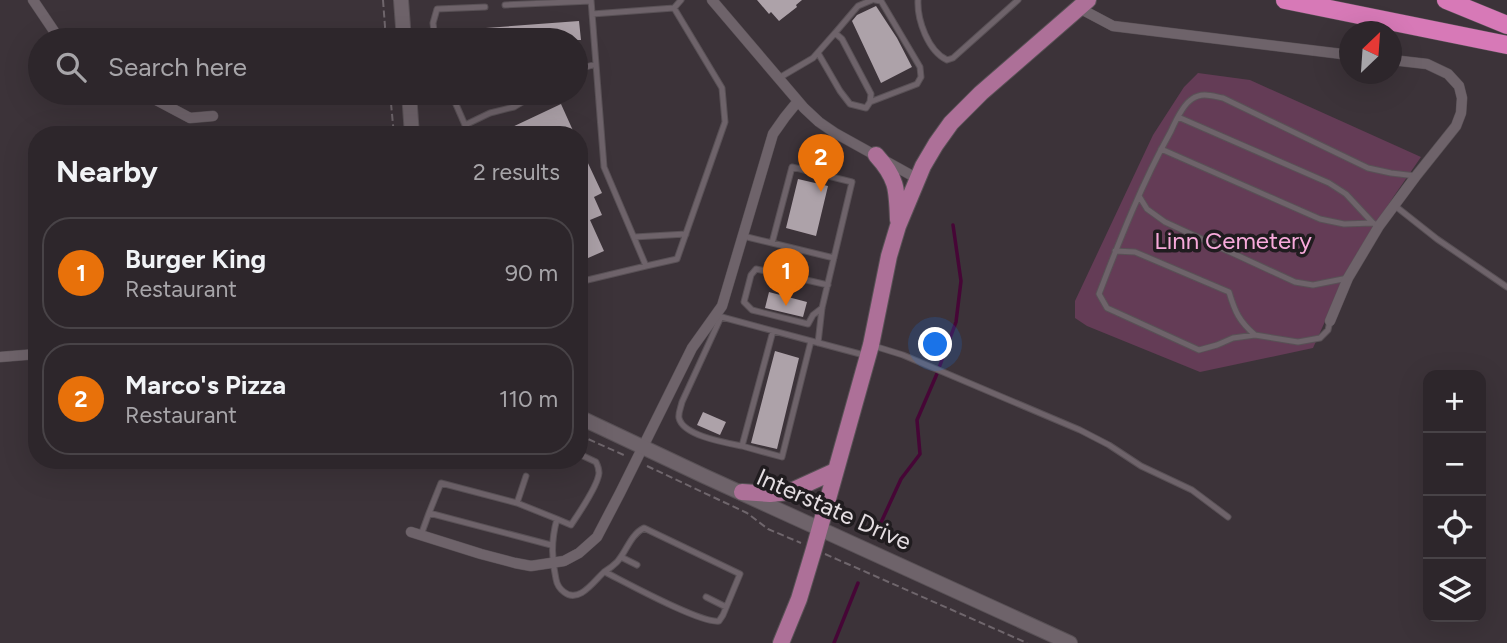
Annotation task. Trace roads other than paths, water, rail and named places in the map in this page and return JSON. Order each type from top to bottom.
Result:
[{"type":"highway","points":[[1285,0],[1507,45]]},
{"type":"highway","points":[[1446,0],[1507,25]]},
{"type":"main road","points":[[401,0],[403,28]]},
{"type":"main road","points":[[781,643],[799,599],[820,528],[869,351],[889,256],[898,226],[923,166],[951,123],[1013,63],[1084,4]]},
{"type":"main road","points":[[410,105],[411,126]]},
{"type":"main road","points":[[876,155],[890,170],[894,181],[898,226]]},
{"type":"main road","name":"Interstate Drive","points":[[588,421],[1070,643]]},
{"type":"main road","points":[[741,492],[789,492],[835,471]]},
{"type":"street","points":[[33,0],[52,28]]},
{"type":"street","points":[[712,0],[818,122],[918,179]]},
{"type":"street","points":[[1084,4],[1113,26],[1339,54]]},
{"type":"street","points":[[1330,321],[1348,278],[1376,225],[1455,126],[1461,113],[1462,98],[1459,86],[1448,74],[1427,64],[1402,61]]},
{"type":"street","points":[[416,534],[515,564],[531,566],[564,561],[590,545],[597,537],[692,348],[718,316],[774,134],[798,101]]},
{"type":"street","points":[[166,105],[190,118],[213,116]]},
{"type":"street","points":[[0,357],[28,355]]},
{"type":"lane","points":[[505,5],[591,0],[604,167],[646,265]]},
{"type":"lane","points":[[592,14],[674,8],[681,0]]},
{"type":"lane","points":[[779,78],[813,58],[858,6],[874,0],[881,1],[921,77],[917,84],[870,102]]},
{"type":"lane","points":[[918,0],[917,7],[925,34],[938,56],[947,60],[953,58],[1018,0]]},
{"type":"lane","points":[[434,28],[438,9],[485,6]]},
{"type":"lane","points":[[588,280],[677,259],[725,122],[722,88],[674,8]]},
{"type":"lane","points":[[818,53],[850,104],[866,108],[871,93],[842,39],[835,33]]},
{"type":"lane","points":[[588,66],[596,64]]},
{"type":"lane","points":[[1330,321],[1328,330],[1320,338],[1298,342],[1255,335],[1233,338],[1199,350],[1107,308],[1099,295],[1115,251],[1178,117],[1191,99],[1206,94],[1223,99],[1368,168],[1416,176]]},
{"type":"lane","points":[[457,105],[466,125],[490,113],[517,105]]},
{"type":"lane","points":[[1178,117],[1329,183],[1346,194],[1376,225]]},
{"type":"lane","points":[[1161,149],[1320,219],[1344,224],[1376,225]]},
{"type":"lane","points":[[772,243],[792,167],[852,182],[815,342],[782,457],[718,442],[682,426],[678,416],[682,402],[718,316],[815,342],[903,355],[1080,430],[1141,466],[1192,490],[1228,517]]},
{"type":"lane","points":[[1139,196],[1147,209],[1165,222],[1295,282],[1313,285],[1348,278]]},
{"type":"lane","points":[[1394,205],[1437,239],[1507,287]]},
{"type":"lane","points":[[634,237],[686,234]]},
{"type":"lane","points":[[743,236],[834,258]]},
{"type":"lane","points":[[789,276],[796,249]]},
{"type":"lane","points":[[1115,251],[1135,252],[1229,292],[1236,314],[1244,326],[1255,335]]},
{"type":"lane","points":[[822,308],[807,324],[751,310],[744,302],[751,275],[756,269],[828,285]]},
{"type":"lane","points":[[742,446],[773,331]]},
{"type":"lane","points":[[416,534],[429,513],[441,483],[517,503],[571,525],[585,504],[600,471],[596,462],[588,458]]},
{"type":"lane","points":[[517,503],[526,476]]},
{"type":"lane","points":[[429,513],[551,545]]},
{"type":"lane","points":[[557,519],[551,545],[556,583],[569,596],[577,596],[587,589],[605,572],[621,557],[634,535],[644,528],[740,574],[719,621],[712,622],[605,572]]},
{"type":"lane","points":[[621,557],[637,565]]},
{"type":"lane","points":[[706,597],[726,607]]},
{"type":"waterway","points":[[878,529],[901,479],[920,454],[917,420],[956,322],[961,281],[953,225]]},
{"type":"waterway","points":[[834,643],[858,583]]},
{"type":"place","name":"Marco's Pizza","points":[[821,192]]},
{"type":"place","name":"Burger King","points":[[786,306]]},
{"type":"park label","name":"Linn Cemetery","points":[[1233,240]]}]
